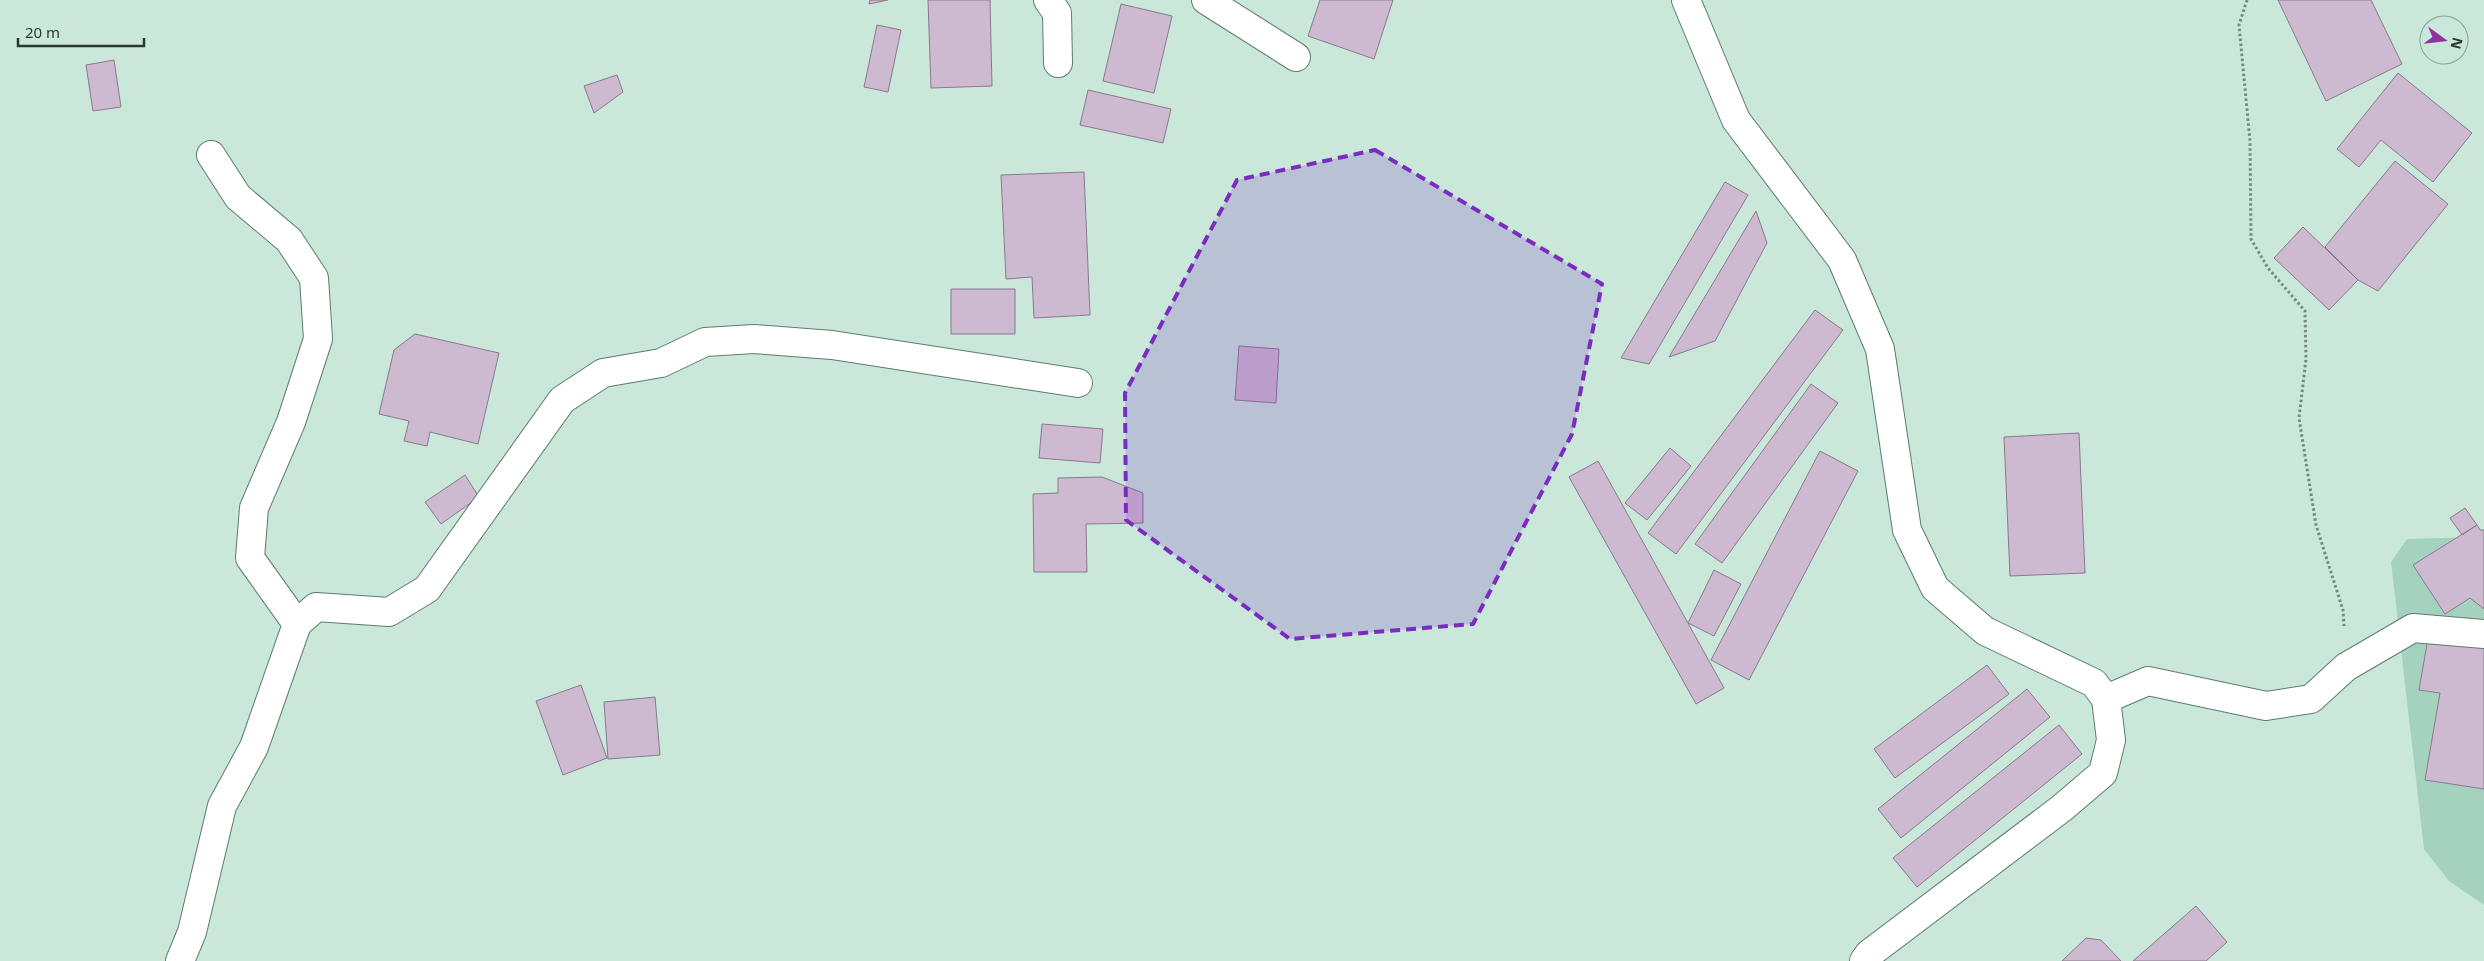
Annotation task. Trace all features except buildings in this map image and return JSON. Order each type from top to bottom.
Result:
[{"type":"street","points":[[1048,0],[1057,13],[1058,63]]},
{"type":"street","points":[[1206,0],[1296,57]]},
{"type":"street","points":[[1686,0],[1736,120],[1842,260],[1869,322],[1880,349],[1907,530],[1935,588],[1985,631],[2094,683],[2106,699],[2111,740],[2103,773],[2062,808],[1869,954],[1864,961]]},
{"type":"street","points":[[211,155],[238,196],[289,240],[314,278],[318,339],[291,422],[254,508],[250,558],[297,624]]},
{"type":"street","points":[[180,961],[192,932],[222,806],[254,747],[297,624],[316,607],[389,612],[427,589],[562,400],[602,373],[661,362],[705,342],[754,339],[832,344],[1078,383]]},
{"type":"street","points":[[2106,699],[2148,681],[2266,706],[2311,699],[2346,667],[2413,628],[2484,634]]},
{"type":"path","points":[[2248,0],[2239,25],[2250,141],[2251,239],[2268,268],[2305,311],[2306,359],[2299,418],[2316,525],[2343,610],[2346,667]]},
{"type":"highlighted area","points":[[1375,150],[1602,284],[1572,434],[1473,624],[1290,639],[1126,520],[1125,393],[1237,180]]},
{"type":"green space","points":[[2478,537],[2484,539],[2484,905],[2449,881],[2424,849],[2391,562],[2407,539]]}]
